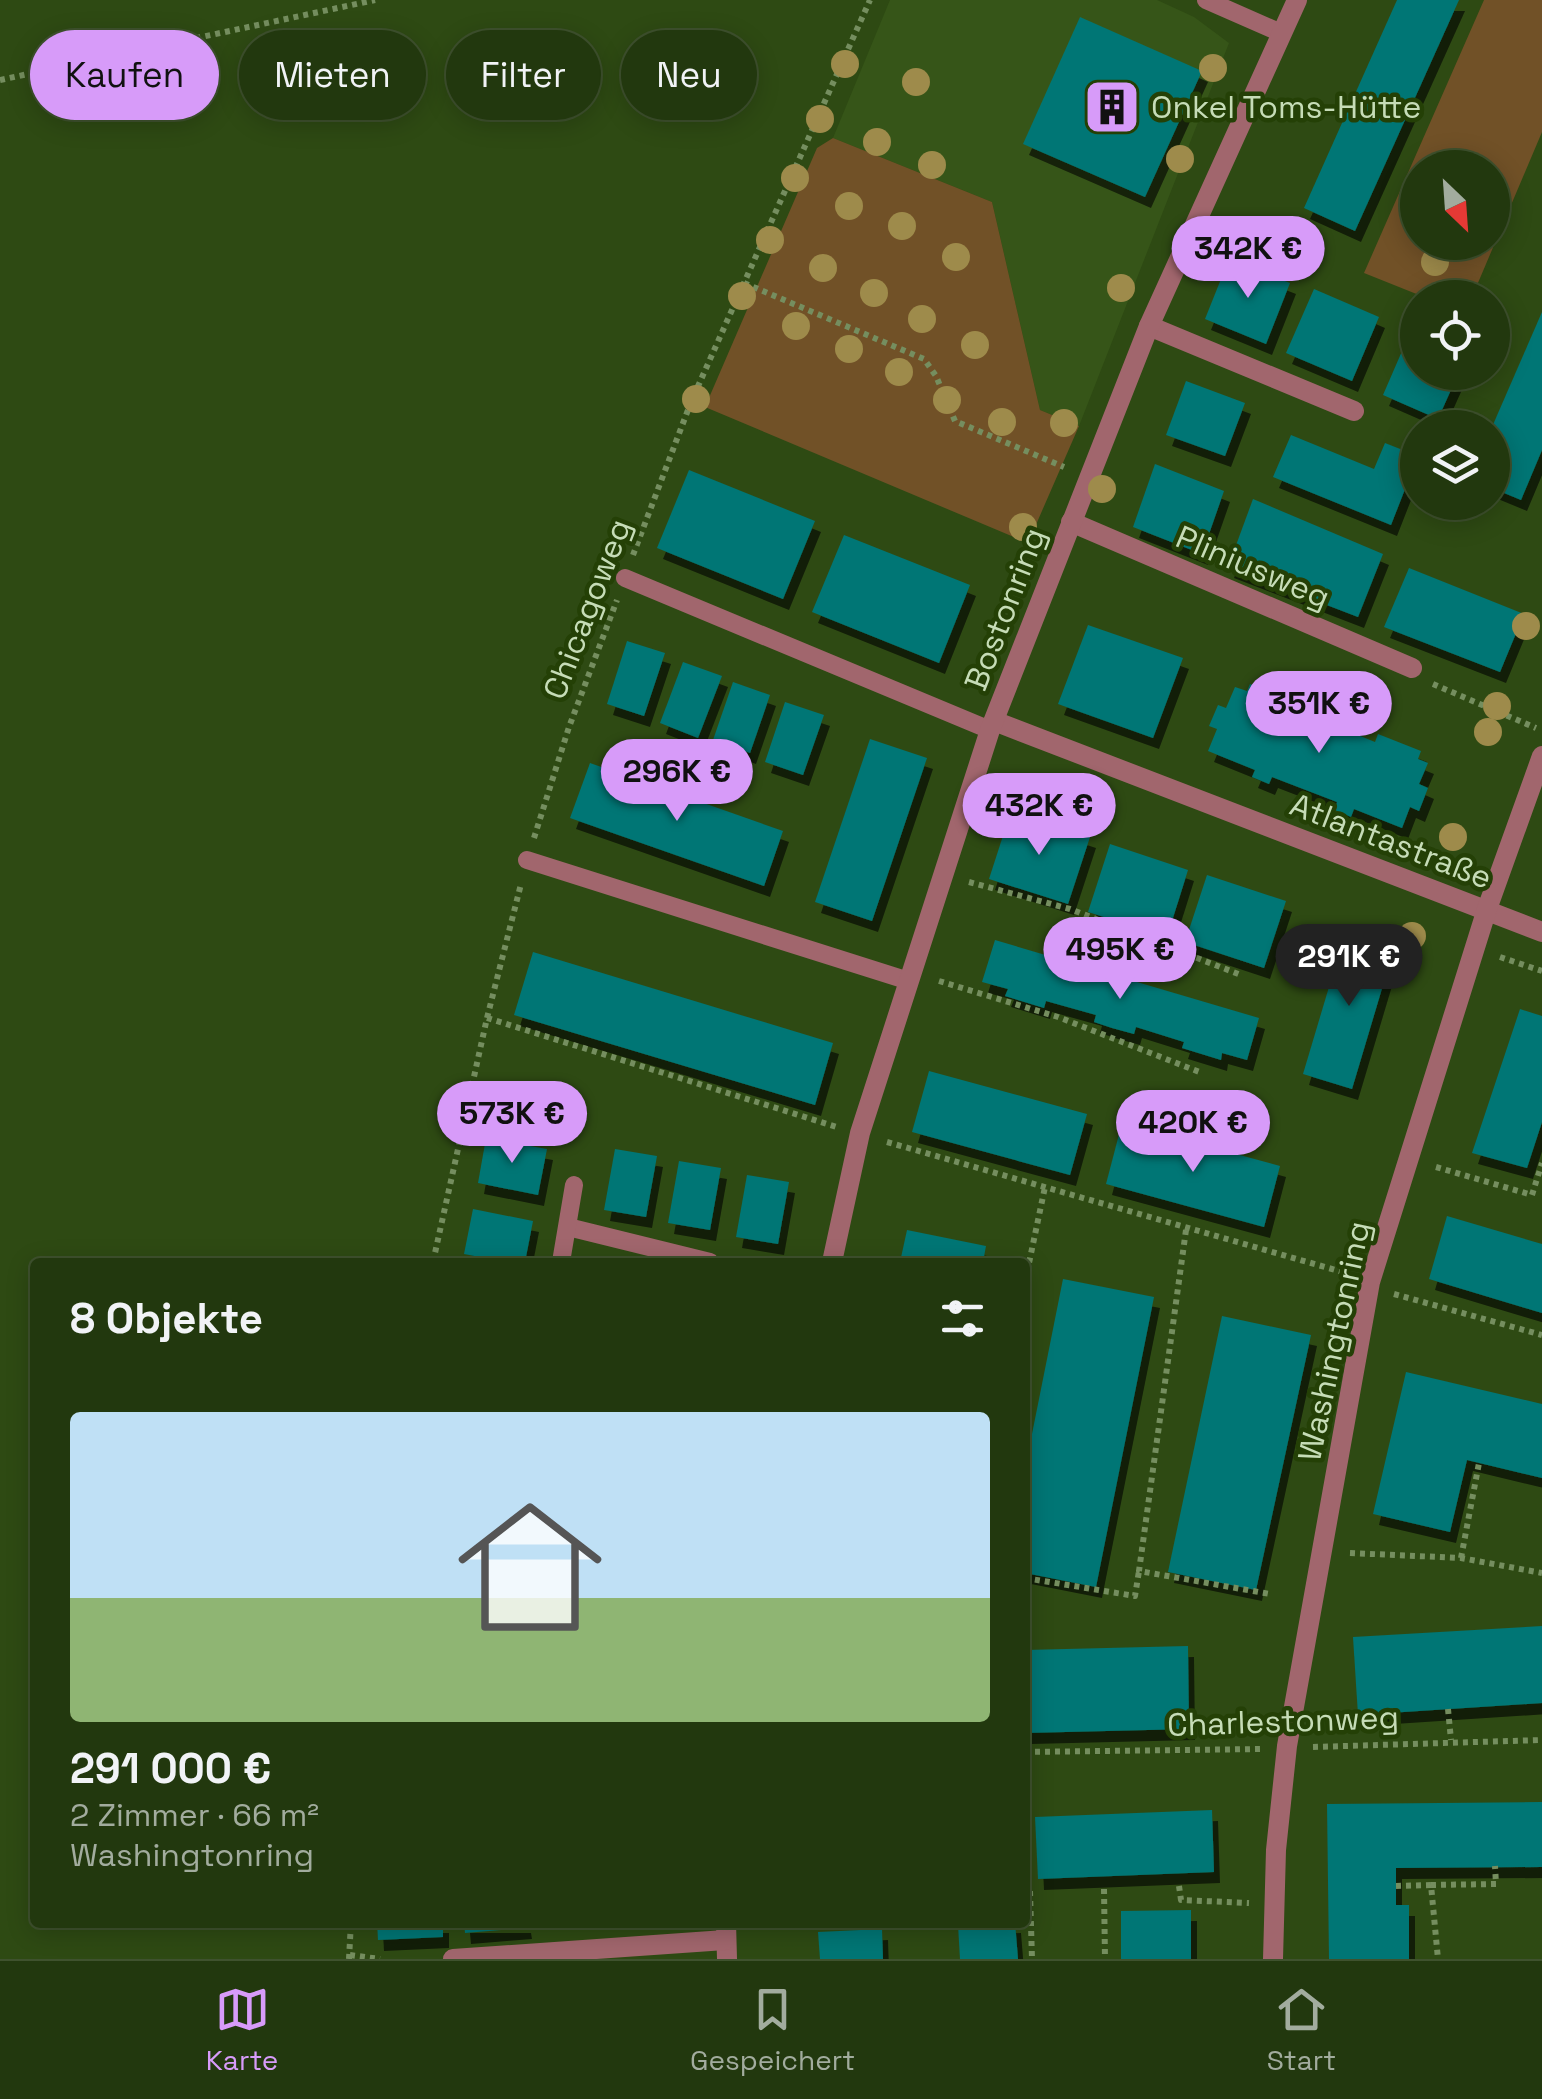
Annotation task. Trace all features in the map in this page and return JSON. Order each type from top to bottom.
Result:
[{"type":"street","name":"Bostonring","points":[[833,1258],[860,1132],[992,725],[1149,326],[1297,0]]},
{"type":"street","points":[[1149,326],[1354,410]]},
{"type":"street","name":"Pliniusweg","points":[[1071,522],[1412,668]]},
{"type":"street","name":"Atlantastraße","points":[[992,725],[1542,932]]},
{"type":"street","name":"Washingtonring","points":[[1273,1959],[1276,1850],[1287,1746],[1370,1282],[1486,909],[1542,756]]},
{"type":"street","points":[[453,1959],[726,1940]]},
{"type":"lane","points":[[1206,0],[1281,34]]},
{"type":"lane","points":[[624,578],[992,725]]},
{"type":"lane","points":[[527,860],[909,980]]},
{"type":"lane","points":[[562,1258],[574,1185]]},
{"type":"lane","points":[[568,1227],[694,1258]]},
{"type":"path","points":[[0,80],[375,0]]},
{"type":"path","name":"Chicagoweg","points":[[434,1258],[527,860],[569,727],[691,402],[870,0]]},
{"type":"path","points":[[744,283],[924,359],[936,376],[955,422],[1089,477]]},
{"type":"path","points":[[1412,668],[1432,683],[1542,731]]},
{"type":"path","points":[[970,882],[1070,910],[1242,975]]},
{"type":"path","points":[[1490,954],[1542,971]]},
{"type":"path","points":[[945,983],[1058,1016],[1202,1073]]},
{"type":"path","points":[[487,1018],[804,1118],[1542,1335]]},
{"type":"path","points":[[1450,1171],[1532,1194],[1542,1163]]},
{"type":"path","points":[[1030,1258],[1045,1187]]},
{"type":"path","points":[[1030,1579],[1135,1596],[1186,1230]]},
{"type":"path","points":[[1461,1558],[1479,1463]]},
{"type":"path","points":[[1358,1555],[1461,1558],[1542,1573]]},
{"type":"path","points":[[1139,1571],[1270,1594]]},
{"type":"path","points":[[1448,1709],[1451,1740]]},
{"type":"path","name":"Charlestonweg","points":[[1030,1752],[1542,1740]]},
{"type":"path","points":[[1396,1886],[1496,1884],[1495,1866]]},
{"type":"path","points":[[1431,1885],[1438,1959]]},
{"type":"path","points":[[1180,1886],[1181,1900],[1218,1903]]},
{"type":"path","points":[[1104,1888],[1105,1959]]},
{"type":"path","points":[[1030,1891],[1032,1959]]},
{"type":"path","points":[[351,1928],[349,1957],[380,1959]]},
{"type":"shaded area","points":[[890,0],[1157,0],[1194,17],[1229,43],[1079,426],[1040,410],[992,202],[833,138]]},
{"type":"shaded area","points":[[1484,0],[1542,0],[1542,132],[1510,207],[1510,150],[1418,150]]},
{"type":"shaded area","points":[[833,138],[992,202],[1040,410],[1079,426],[1028,543],[705,407],[817,148]]},
{"type":"shaded area","points":[[1400,191],[1400,260],[1488,260],[1479,280],[1400,280],[1400,287],[1364,273]]},
{"type":"building","points":[[1397,0],[1459,0],[1355,231],[1304,208]]},
{"type":"building","name":"Onkel Toms-Hütte","points":[[1080,17],[1202,71],[1145,197],[1023,144]]},
{"type":"building","points":[[1229,259],[1290,283],[1266,344],[1205,319]]},
{"type":"building","points":[[1314,289],[1379,317],[1352,381],[1286,353]]},
{"type":"building","points":[[1542,312],[1542,450],[1521,500],[1510,495],[1510,410],[1499,410]]},
{"type":"building","points":[[1400,356],[1400,390],[1451,390],[1442,410],[1417,410],[1383,395]]},
{"type":"building","points":[[1186,381],[1245,403],[1225,456],[1166,435]]},
{"type":"building","points":[[1291,435],[1374,469],[1385,443],[1400,449],[1400,502],[1391,525],[1273,477]]},
{"type":"building","points":[[1155,464],[1224,491],[1202,554],[1133,527]]},
{"type":"building","points":[[689,470],[815,521],[783,599],[657,548]]},
{"type":"building","points":[[1253,499],[1383,554],[1358,617],[1228,567]]},
{"type":"building","points":[[844,535],[970,585],[939,663],[812,612]]},
{"type":"building","points":[[1409,568],[1524,614],[1500,672],[1384,627]]},
{"type":"building","points":[[1088,625],[1183,658],[1153,738],[1058,704]]},
{"type":"building","points":[[627,641],[665,653],[644,716],[607,704]]},
{"type":"building","points":[[683,662],[722,676],[698,738],[660,723]]},
{"type":"building","points":[[733,682],[770,695],[750,753],[713,740]]},
{"type":"building","points":[[1250,684],[1285,698],[1283,706],[1305,714],[1309,707],[1357,726],[1353,733],[1375,742],[1378,734],[1421,751],[1418,759],[1428,763],[1419,784],[1428,788],[1419,811],[1410,807],[1402,828],[1354,809],[1351,817],[1335,810],[1337,802],[1272,777],[1269,784],[1252,777],[1255,770],[1208,751],[1217,729],[1209,726],[1218,705],[1226,708],[1235,687],[1247,691]]},
{"type":"building","points":[[785,702],[824,715],[803,775],[765,762]]},
{"type":"building","points":[[870,739],[927,758],[872,921],[815,902]]},
{"type":"building","points":[[590,763],[783,831],[764,886],[570,818]]},
{"type":"building","points":[[1011,811],[1090,837],[1068,904],[989,879]]},
{"type":"building","points":[[1110,844],[1188,870],[1167,937],[1088,912]]},
{"type":"building","points":[[1207,875],[1286,901],[1264,968],[1185,942]]},
{"type":"building","points":[[1346,930],[1395,945],[1352,1089],[1303,1074]]},
{"type":"building","points":[[995,940],[1259,1018],[1247,1060],[1222,1053],[1221,1060],[1182,1048],[1184,1042],[1136,1027],[1134,1034],[1094,1022],[1096,1015],[1046,1001],[1044,1008],[1005,996],[1008,989],[982,982]]},
{"type":"building","points":[[533,952],[833,1043],[815,1105],[514,1015]]},
{"type":"building","points":[[1520,1009],[1542,1016],[1542,1122],[1527,1168],[1472,1153]]},
{"type":"building","points":[[929,1071],[1087,1114],[1070,1175],[912,1132]]},
{"type":"building","points":[[1122,1123],[1280,1166],[1264,1227],[1106,1184]]},
{"type":"building","points":[[486,1138],[547,1149],[538,1195],[478,1183]]},
{"type":"building","points":[[615,1149],[657,1156],[646,1217],[604,1210]]},
{"type":"building","points":[[679,1161],[721,1168],[710,1230],[668,1223]]},
{"type":"building","points":[[747,1175],[789,1182],[778,1244],[736,1237]]},
{"type":"building","points":[[473,1209],[533,1221],[526,1258],[464,1254]]},
{"type":"building","points":[[1447,1216],[1542,1244],[1542,1313],[1429,1279]]},
{"type":"building","points":[[907,1230],[986,1246],[984,1258],[901,1258]]},
{"type":"building","points":[[1063,1279],[1154,1297],[1096,1587],[1030,1574],[1030,1444]]},
{"type":"building","points":[[1222,1316],[1311,1335],[1256,1590],[1168,1572]]},
{"type":"building","points":[[1406,1372],[1542,1404],[1542,1478],[1467,1460],[1450,1532],[1373,1514]]},
{"type":"building","points":[[1542,1626],[1542,1703],[1358,1715],[1353,1637]]},
{"type":"building","points":[[1188,1646],[1189,1729],[1030,1733],[1030,1650]]},
{"type":"building","points":[[1542,1802],[1542,1867],[1396,1868],[1396,1905],[1409,1905],[1409,1959],[1329,1959],[1327,1804]]},
{"type":"building","points":[[1212,1810],[1214,1872],[1038,1879],[1035,1817]]},
{"type":"building","points":[[1191,1910],[1191,1959],[1121,1959],[1121,1911]]},
{"type":"building","points":[[377,1928],[443,1928],[443,1937],[378,1940]]},
{"type":"building","points":[[465,1928],[526,1928],[465,1933]]},
{"type":"building","points":[[958,1928],[1015,1928],[1018,1959],[960,1959]]},
{"type":"building","points":[[882,1929],[883,1959],[820,1959],[818,1932]]},
{"type":"place","name":"Onkel Toms-Hütte","points":[[1112,107]]}]
